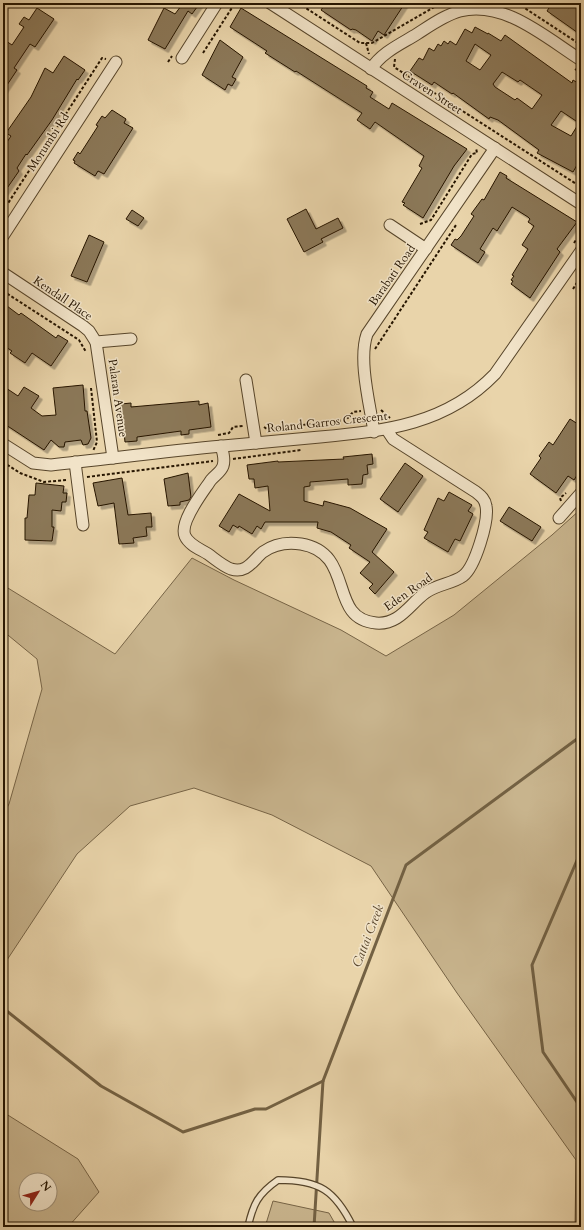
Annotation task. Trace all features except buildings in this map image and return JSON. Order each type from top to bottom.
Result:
[{"type":"street","points":[[182,58],[216,3]]},
{"type":"street","name":"Craven Street","points":[[270,3],[581,204]]},
{"type":"street","points":[[371,69],[375,62],[388,52],[441,19],[460,11],[478,8],[496,10],[516,18],[581,60]]},
{"type":"street","name":"Morumbi Rd","points":[[3,236],[116,62]]},
{"type":"street","name":"Barabati Road","points":[[374,432],[363,357],[364,344],[367,334],[495,148]]},
{"type":"street","points":[[390,225],[426,249]]},
{"type":"street","name":"Roland Garros Crescent","points":[[3,444],[33,463],[41,465],[374,432],[387,430],[436,415],[483,387],[495,374],[579,250]]},
{"type":"street","name":"Kendall Place","points":[[3,273],[83,326],[96,342]]},
{"type":"street","points":[[96,342],[131,339]]},
{"type":"street","name":"Palaran Avenue","points":[[96,342],[113,458]]},
{"type":"street","points":[[246,380],[256,443]]},
{"type":"street","name":"Eden Road","points":[[224,460],[222,468],[212,479],[185,522],[184,532],[188,541],[229,568],[240,570],[248,568],[264,552],[275,546],[294,543],[309,546],[325,555],[331,562],[340,580],[344,601],[350,610],[366,621],[382,623],[400,617],[427,591],[462,577],[468,572],[475,561],[487,512],[485,501],[476,492],[393,439],[387,430]]},
{"type":"street","points":[[222,446],[224,460]]},
{"type":"street","points":[[75,462],[83,525]]},
{"type":"street","points":[[559,518],[581,493]]},
{"type":"lane","points":[[248,1227],[251,1212],[258,1197],[278,1180],[295,1181],[319,1186],[328,1190],[346,1213],[353,1227]]},
{"type":"path","points":[[3,16],[12,3]]},
{"type":"path","points":[[203,53],[235,3]]},
{"type":"path","points":[[298,3],[360,43],[372,43],[441,3]]},
{"type":"path","points":[[517,3],[581,45]]},
{"type":"path","points":[[395,57],[394,67],[581,187]]},
{"type":"path","points":[[3,211],[102,58],[116,62]]},
{"type":"path","points":[[569,65],[581,73]]},
{"type":"path","points":[[420,224],[431,220],[472,154],[477,153],[475,145]]},
{"type":"path","points":[[374,354],[375,349],[456,224]]},
{"type":"path","points":[[579,250],[581,232]]},
{"type":"path","points":[[573,289],[581,276]]},
{"type":"path","points":[[3,290],[79,340],[88,355]]},
{"type":"path","points":[[91,386],[97,442],[92,452]]},
{"type":"path","points":[[215,435],[229,433],[233,427],[262,424],[267,429],[346,420],[353,412],[371,410],[380,410],[390,418],[397,416]]},
{"type":"path","points":[[3,462],[20,473],[44,482],[308,450]]},
{"type":"shaded area","points":[[581,509],[581,1227],[575,1227],[576,1160],[457,993],[371,866],[272,815],[194,788],[130,806],[77,854],[3,966],[3,815],[9,804],[42,689],[37,659],[3,631],[3,585],[115,654],[192,558],[234,580],[341,630],[386,656],[454,615],[552,535]]},
{"type":"shaded area","points":[[3,1112],[78,1159],[99,1192],[68,1227],[3,1227]]},
{"type":"shaded area","points":[[273,1201],[329,1213],[337,1227],[265,1227]]},
{"type":"waterway","name":"Cattai Creek","points":[[314,1227],[323,1081],[406,865],[581,736]]},
{"type":"waterway","points":[[581,851],[532,965],[543,1052],[581,1108]]},
{"type":"waterway","points":[[3,1008],[101,1086],[183,1132],[255,1109],[266,1109],[323,1081]]}]
